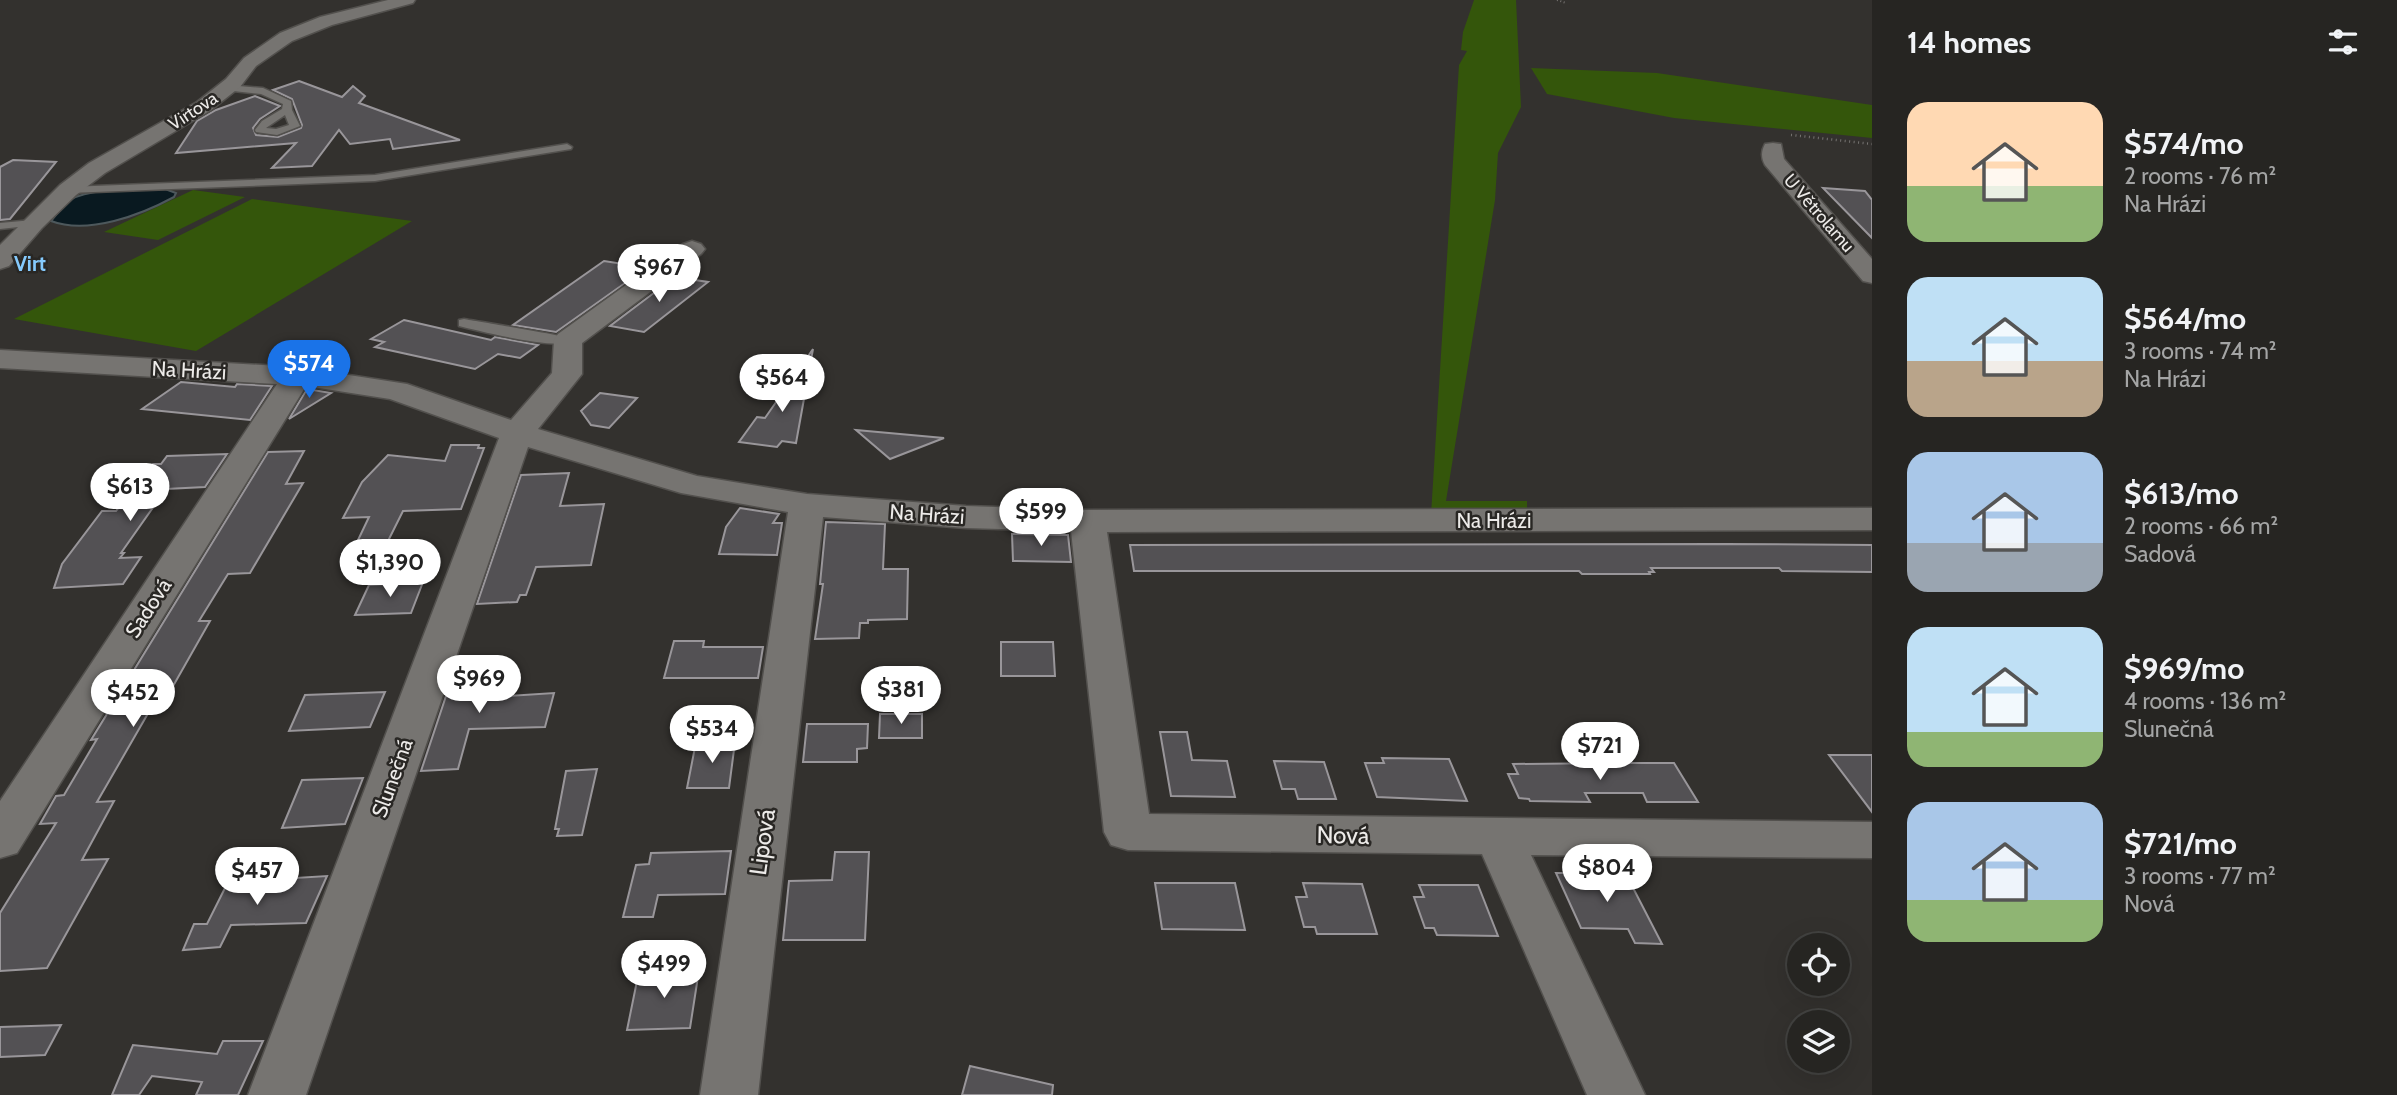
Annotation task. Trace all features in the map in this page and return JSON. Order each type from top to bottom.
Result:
[{"type":"street","name":"Virtova","points":[[0,261],[33,223],[68,190],[97,168],[183,120],[227,88],[250,62],[286,37],[326,21],[407,0]]},
{"type":"street","name":"U Větrolamu","points":[[1773,149],[1773,160],[1872,275]]},
{"type":"street","points":[[568,340],[692,249]]},
{"type":"street","name":"Slunečná","points":[[277,1095],[517,433],[567,374],[568,340]]},
{"type":"street","name":"Na Hrázi","points":[[0,359],[297,376],[396,391],[517,433],[693,486],[807,505],[966,517],[1088,521],[1872,519]]},
{"type":"street","name":"Sadová","points":[[0,840],[297,376]]},
{"type":"street","name":"Lipová","points":[[729,1095],[807,505]]},
{"type":"street","name":"Nová","points":[[1088,521],[1128,832],[1872,840]]},
{"type":"street","points":[[1498,836],[1616,1095]]},
{"type":"lane","points":[[227,88],[270,93],[288,103],[287,110]]},
{"type":"lane","points":[[68,190],[375,178],[567,148]]},
{"type":"lane","points":[[0,226],[33,223]]},
{"type":"lane","points":[[464,323],[529,336],[568,340]]},
{"type":"path","points":[[1557,0],[1566,3]]},
{"type":"path","points":[[1773,149],[1771,133],[1872,144]]},
{"type":"green space","points":[[1474,0],[1516,0],[1521,107],[1498,153],[1495,200],[1446,501],[1527,501],[1527,515],[1431,515],[1459,65],[1467,51],[1461,50],[1463,32]]},
{"type":"green space","points":[[1531,68],[1657,73],[1872,105],[1872,138],[1674,118],[1547,94]]},
{"type":"green space","points":[[193,190],[245,197],[158,240],[104,232]]},
{"type":"green space","points":[[252,199],[412,221],[196,351],[14,319]]},
{"type":"shaded area","points":[[165,189],[176,193],[174,197],[114,221],[81,226],[51,221],[67,202],[79,196],[116,190]]},
{"type":"building","points":[[299,81],[342,97],[353,86],[365,96],[359,103],[460,140],[393,149],[390,139],[350,144],[339,130],[312,166],[272,168],[296,143],[176,153],[197,121],[216,110],[255,96],[280,106],[260,119],[253,128],[256,135],[278,137],[301,128],[292,99],[273,90]]},
{"type":"building","points":[[13,160],[56,162],[10,219],[0,220],[0,167]]},
{"type":"building","points":[[1823,188],[1865,191],[1872,200],[1872,238]]},
{"type":"building","points":[[604,261],[636,266],[632,269],[642,271],[556,332],[513,325]]},
{"type":"building","points":[[675,277],[708,282],[644,332],[610,326]]},
{"type":"building","points":[[404,320],[491,340],[495,337],[538,345],[520,358],[498,354],[475,369],[375,347],[384,342],[371,339]]},
{"type":"building","points":[[813,349],[796,443],[782,441],[777,447],[739,442],[757,417],[765,418]]},
{"type":"building","points":[[181,382],[235,387],[237,384],[272,386],[250,420],[142,409]]},
{"type":"building","points":[[307,389],[331,393],[289,419]]},
{"type":"building","points":[[600,393],[637,398],[609,428],[591,425],[581,411]]},
{"type":"building","points":[[856,430],[944,438],[890,459]]},
{"type":"building","points":[[451,445],[479,445],[478,448],[484,448],[461,509],[403,511],[379,559],[349,559],[369,517],[343,518],[362,482],[388,455],[445,461]]},
{"type":"building","points":[[304,451],[286,484],[303,483],[250,573],[228,574],[199,621],[210,621],[164,702],[154,703],[97,802],[114,801],[82,860],[108,859],[47,968],[0,971],[0,913],[56,823],[40,824],[56,796],[64,795],[97,739],[91,740],[268,452]]},
{"type":"building","points":[[227,454],[205,487],[166,489],[121,553],[124,553],[120,558],[141,557],[123,584],[54,588],[62,564],[102,511],[116,511],[153,464],[161,464],[167,456]]},
{"type":"building","points":[[569,473],[560,506],[604,504],[591,565],[536,567],[526,595],[520,595],[517,602],[477,604],[521,475]]},
{"type":"building","points":[[740,508],[779,514],[773,523],[782,523],[777,555],[719,554],[726,527]]},
{"type":"building","points":[[826,522],[885,524],[883,569],[908,569],[907,619],[868,620],[868,623],[860,623],[859,638],[815,639],[823,584],[820,584]]},
{"type":"building","points":[[1012,534],[1068,535],[1071,562],[1013,561]]},
{"type":"building","points":[[1130,545],[1872,545],[1872,572],[1782,571],[1779,568],[1651,568],[1654,572],[1649,572],[1650,574],[1582,574],[1579,571],[1134,571]]},
{"type":"building","points":[[423,582],[411,613],[355,615],[369,585]]},
{"type":"building","points":[[674,641],[704,641],[703,647],[763,647],[758,678],[664,678]]},
{"type":"building","points":[[1001,642],[1053,642],[1055,676],[1001,676]]},
{"type":"building","points":[[491,664],[487,679],[496,678],[491,697],[554,693],[545,727],[469,729],[458,769],[421,771],[456,666]]},
{"type":"building","points":[[385,692],[370,727],[289,731],[305,695]]},
{"type":"building","points":[[880,714],[922,714],[922,738],[879,738]]},
{"type":"building","points":[[807,724],[868,724],[867,748],[857,749],[857,762],[803,762]]},
{"type":"building","points":[[1160,732],[1187,732],[1192,760],[1227,761],[1235,797],[1171,796]]},
{"type":"building","points":[[696,742],[735,742],[729,788],[687,788]]},
{"type":"building","points":[[1829,755],[1872,755],[1872,812]]},
{"type":"building","points":[[1382,758],[1449,759],[1467,801],[1377,797],[1365,763],[1384,763]]},
{"type":"building","points":[[1274,761],[1324,762],[1336,799],[1298,799],[1295,789],[1282,789]]},
{"type":"building","points":[[1674,763],[1698,802],[1647,802],[1643,793],[1585,793],[1590,802],[1530,801],[1519,798],[1508,774],[1518,774],[1513,764]]},
{"type":"building","points":[[597,769],[582,835],[557,836],[559,829],[555,829],[566,771]]},
{"type":"building","points":[[363,778],[345,824],[282,828],[302,780]]},
{"type":"building","points":[[731,851],[725,894],[658,895],[653,917],[623,917],[636,865],[649,864],[651,853]]},
{"type":"building","points":[[835,852],[869,852],[865,940],[783,940],[789,881],[832,880]]},
{"type":"building","points":[[1565,867],[1591,868],[1594,874],[1605,874],[1608,879],[1629,880],[1662,944],[1635,943],[1628,929],[1581,928],[1556,873],[1567,873]]},
{"type":"building","points":[[327,876],[306,923],[231,925],[220,947],[183,950],[194,924],[207,924],[228,882]]},
{"type":"building","points":[[1155,883],[1235,883],[1245,930],[1162,929]]},
{"type":"building","points":[[1303,883],[1362,884],[1377,934],[1317,934],[1315,927],[1304,927],[1296,897],[1307,897]]},
{"type":"building","points":[[1419,885],[1478,885],[1498,936],[1437,935],[1434,928],[1425,928],[1414,897],[1424,897]]},
{"type":"building","points":[[699,970],[690,1028],[627,1030],[639,971]]},
{"type":"building","points":[[61,1025],[45,1055],[0,1057],[0,1027]]},
{"type":"building","points":[[223,1041],[263,1041],[238,1095],[196,1095],[202,1082],[152,1076],[139,1095],[112,1095],[133,1045],[217,1054]]},
{"type":"building","points":[[970,1066],[1053,1085],[1052,1095],[962,1095]]},
{"type":"district","name":"Virt","points":[[30,263]]}]
